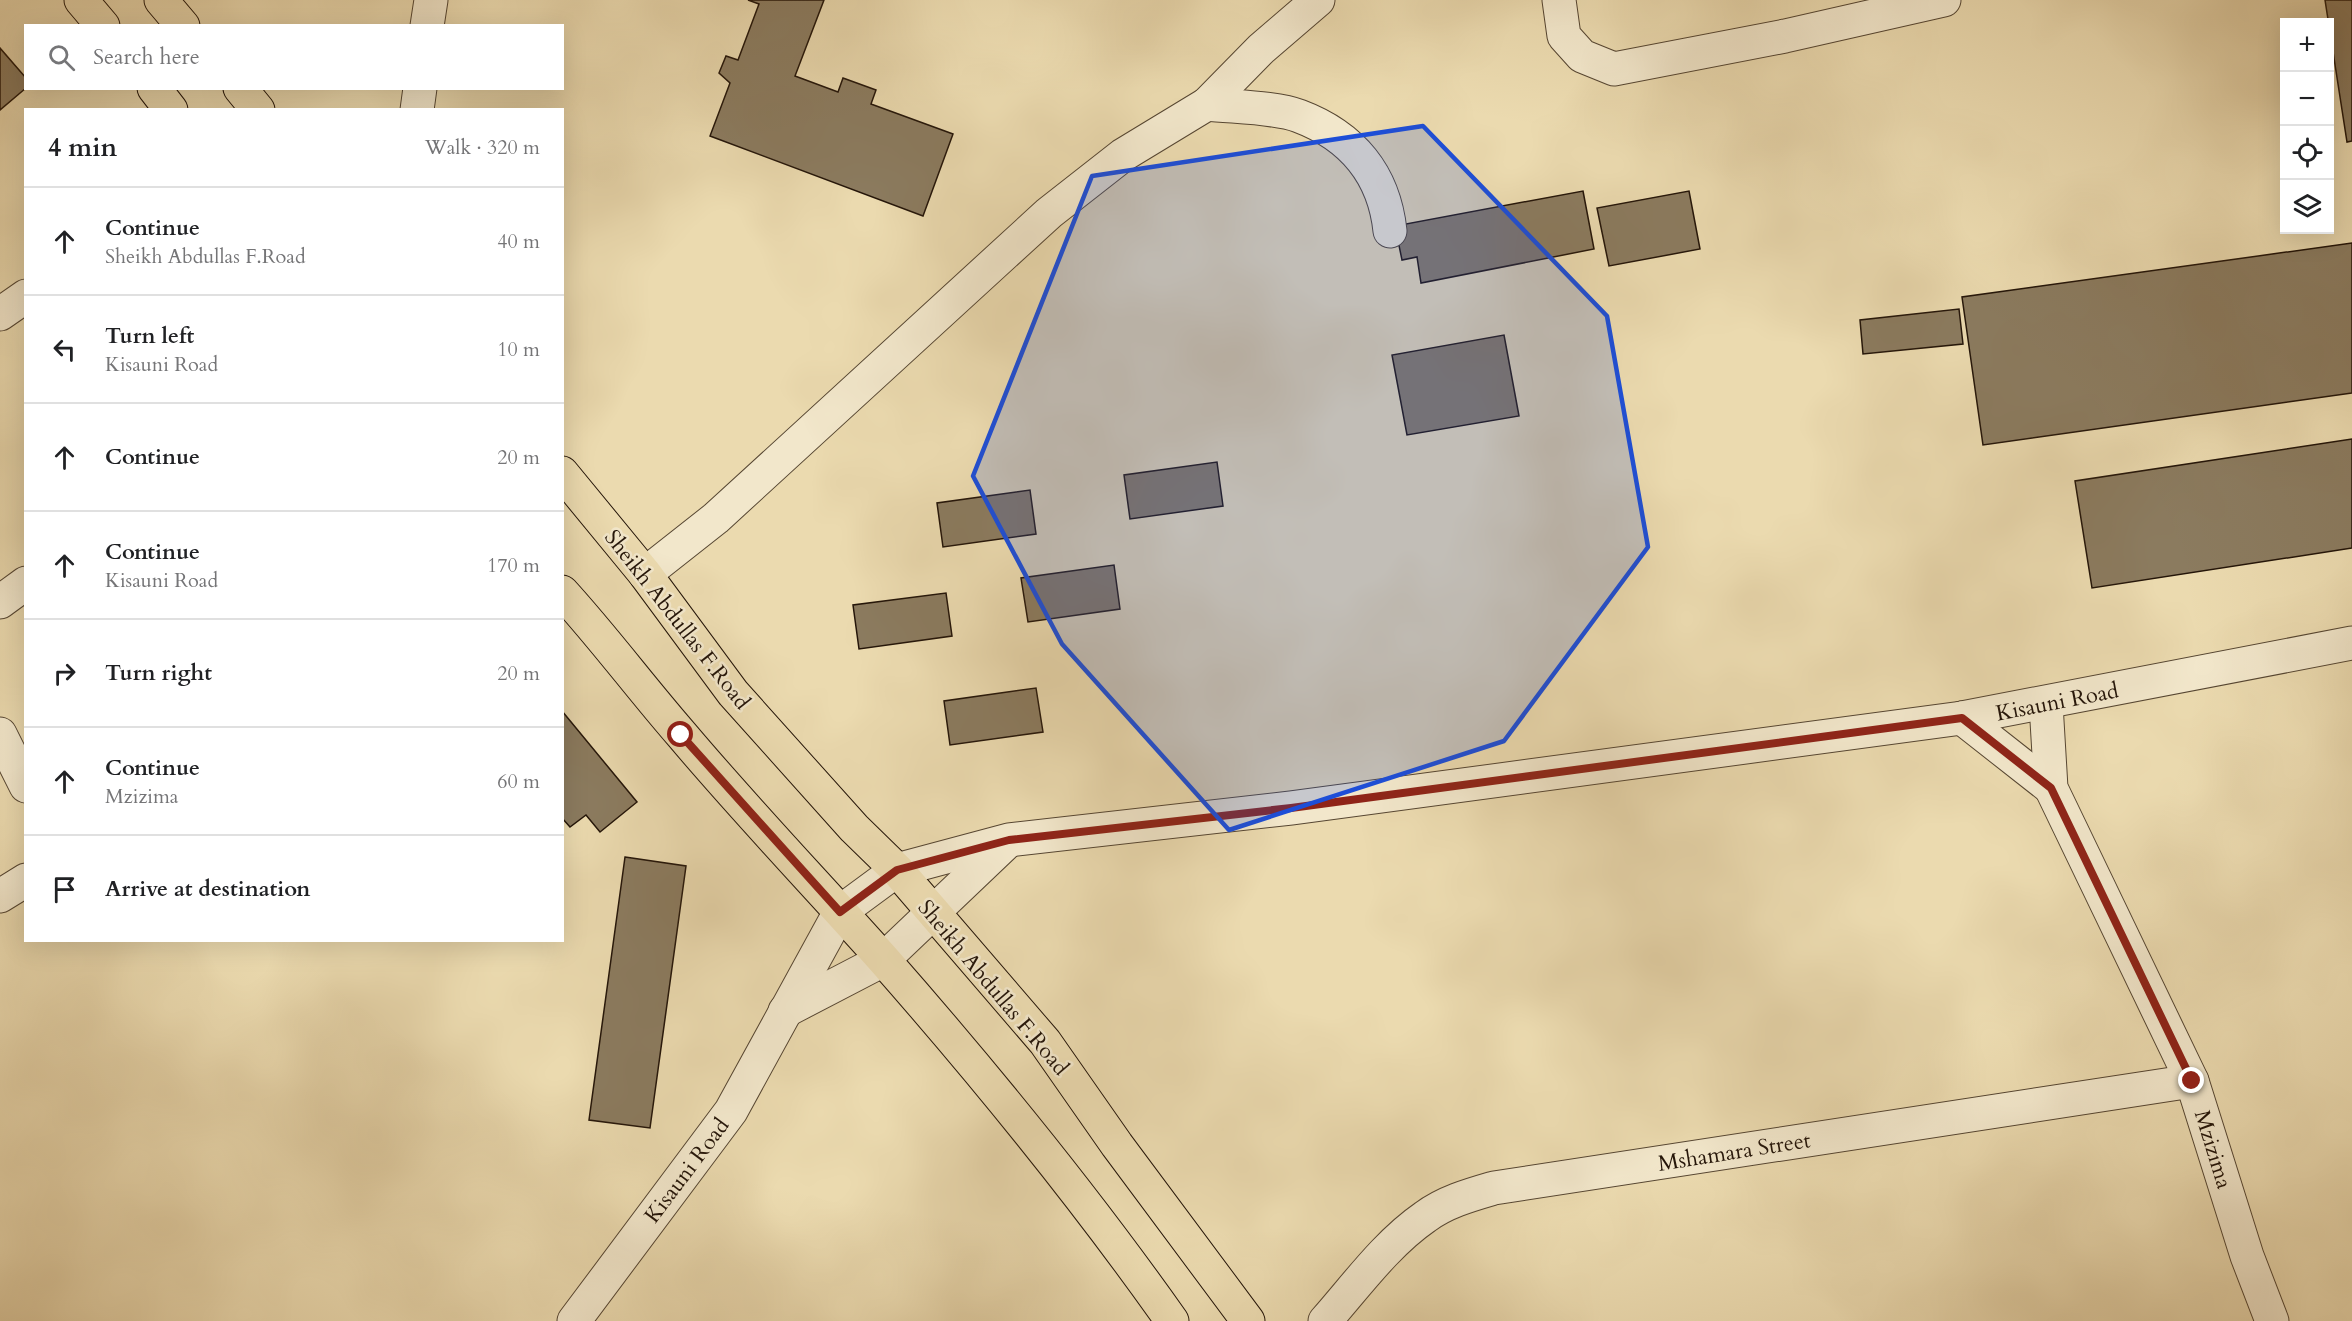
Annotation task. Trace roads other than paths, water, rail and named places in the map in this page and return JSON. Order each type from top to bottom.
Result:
[{"type":"main road","points":[[81,0],[101,24]]},
{"type":"main road","points":[[161,0],[181,24]]},
{"type":"main road","points":[[156,90],[169,108]]},
{"type":"main road","points":[[242,90],[256,108]]},
{"type":"main road","name":"Sheikh Abdullas F.Road","points":[[564,475],[645,574],[733,693],[854,828],[897,870],[1045,1042],[1117,1145],[1248,1321]]},
{"type":"main road","points":[[564,594],[599,632],[681,735],[883,960],[1028,1130],[1121,1250],[1172,1321]]},
{"type":"street","points":[[427,24],[431,0]]},
{"type":"street","points":[[645,574],[716,518],[1049,213],[1123,155],[1207,104],[1261,49],[1318,0]]},
{"type":"street","points":[[1559,0],[1564,36],[1582,56],[1614,69],[1819,29],[1944,0]]},
{"type":"street","points":[[417,108],[420,90]]},
{"type":"street","points":[[1207,104],[1297,115],[1345,142],[1366,163],[1380,186],[1388,208],[1390,231]]},
{"type":"street","points":[[0,314],[24,297]]},
{"type":"street","points":[[0,602],[24,584]]},
{"type":"street","name":"Kisauni Road","points":[[574,1321],[731,1111],[840,912],[897,870],[1009,840],[1303,806],[1962,718],[2046,704],[2352,643]]},
{"type":"street","points":[[2046,704],[2051,788]]},
{"type":"street","points":[[1962,718],[2051,788]]},
{"type":"street","points":[[0,734],[24,782]]},
{"type":"street","name":"Mzizima","points":[[2051,788],[2192,1081],[2247,1257],[2272,1321]]},
{"type":"street","points":[[785,1011],[883,960],[934,914],[1009,840]]},
{"type":"street","points":[[0,896],[24,881]]},
{"type":"street","name":"Mshamara Street","points":[[1325,1321],[1403,1234],[1426,1215],[1459,1198],[1494,1188],[2192,1081]]}]
